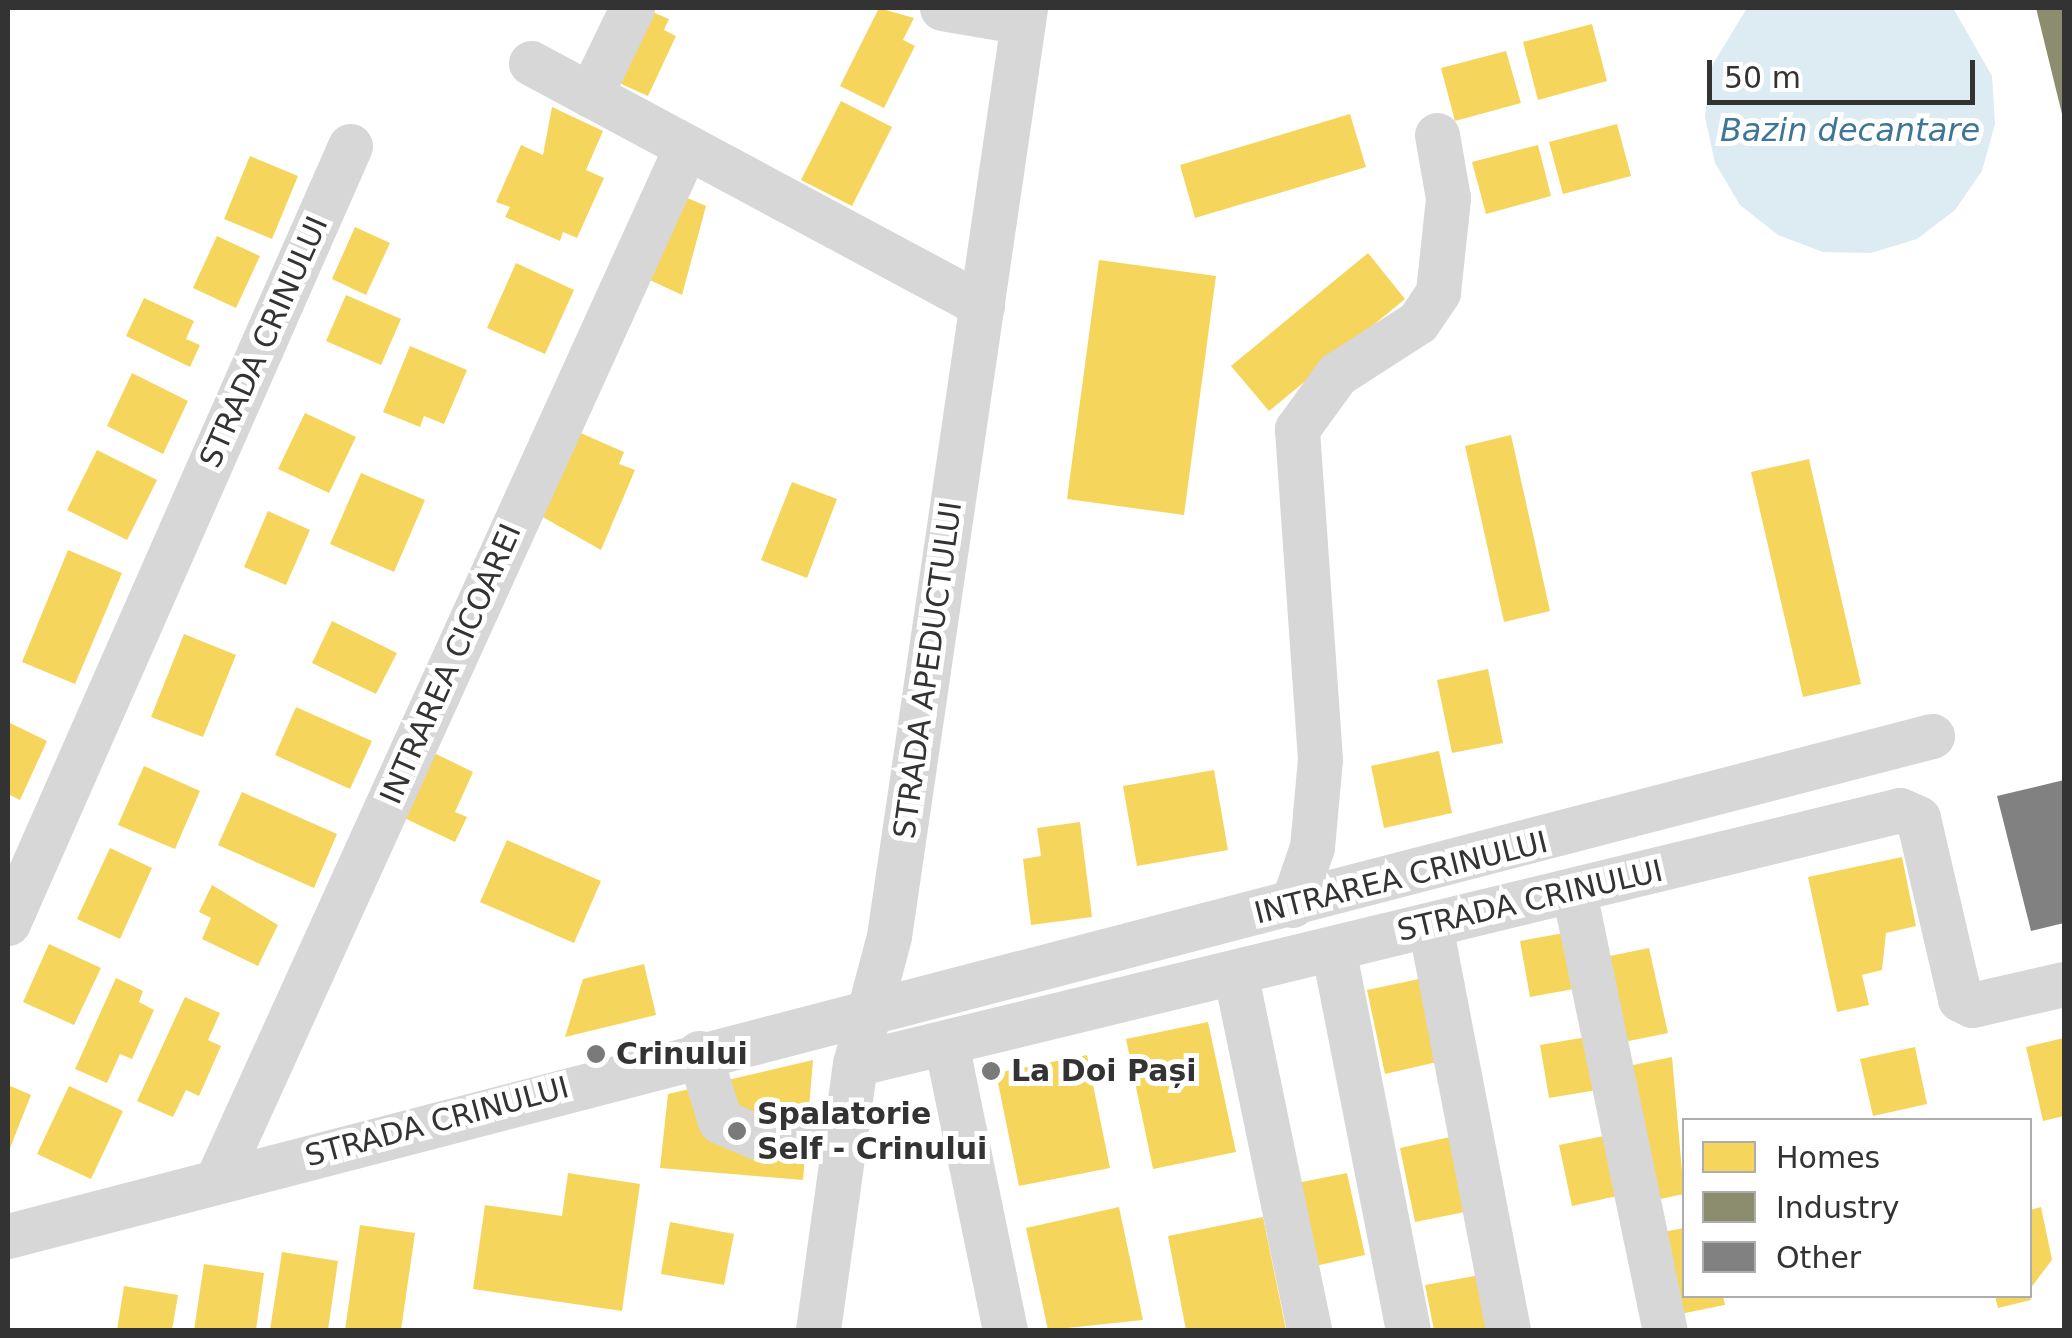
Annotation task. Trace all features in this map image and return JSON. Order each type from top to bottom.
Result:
[{"type":"street","points":[[590,95],[632,8]]},
{"type":"street","points":[[942,8],[1024,15]]},
{"type":"street","name":"STRADA APEDUCTULUI","points":[[818,1330],[855,1064],[889,936],[1024,15]]},
{"type":"street","points":[[531,63],[982,305]]},
{"type":"street","points":[[1292,905],[1312,847],[1320,759],[1297,429],[1337,374],[1418,322],[1438,292],[1448,198],[1437,135]]},
{"type":"street","name":"STRADA CRINULUI","points":[[8,923],[350,146]]},
{"type":"street","name":"INTRAREA CICOAREI","points":[[216,1180],[686,147]]},
{"type":"street","name":"INTRAREA CRINULUI","points":[[867,1008],[1292,905],[1932,736]]},
{"type":"street","name":"STRADA CRINULUI","points":[[855,1064],[1900,810],[1918,818],[1960,999],[1972,1005],[2064,984]]},
{"type":"street","points":[[1574,892],[1664,1330]]},
{"type":"street","points":[[1430,925],[1508,1330]]},
{"type":"street","points":[[1333,948],[1408,1330]]},
{"type":"street","points":[[1235,972],[1308,1330]]},
{"type":"street","name":"STRADA CRINULUI","points":[[8,1236],[867,1008]]},
{"type":"street","points":[[946,1043],[1005,1330]]},
{"type":"street","points":[[699,1053],[720,1121],[757,1136],[843,1134]]},
{"type":"water","name":"Bazin decantare","points":[[1747,8],[1953,8],[1992,76],[1995,124],[1982,171],[1955,210],[1917,239],[1871,253],[1823,252],[1778,235],[1740,205],[1715,163],[1705,117],[1710,69]]},
{"type":"building: Homes","points":[[643,8],[669,19],[664,30],[676,36],[648,96],[608,78]]},
{"type":"building: Homes","points":[[879,8],[914,18],[903,40],[915,46],[884,108],[840,86]]},
{"type":"building: Homes","points":[[1592,24],[1607,81],[1538,100],[1523,42]]},
{"type":"building: Homes","points":[[1506,51],[1521,103],[1455,121],[1441,68]]},
{"type":"building: Homes","points":[[841,101],[892,127],[852,206],[801,180]]},
{"type":"building: Homes","points":[[552,107],[603,131],[586,170],[604,178],[577,238],[563,232],[560,241],[505,217],[510,207],[496,202],[521,145],[543,155]]},
{"type":"building: Homes","points":[[1350,114],[1366,167],[1195,218],[1180,165]]},
{"type":"building: Homes","points":[[1617,124],[1631,176],[1563,194],[1549,142]]},
{"type":"building: Homes","points":[[1538,145],[1551,196],[1486,214],[1472,162]]},
{"type":"building: Homes","points":[[250,156],[298,176],[272,239],[224,219]]},
{"type":"building: Homes","points":[[678,194],[706,206],[682,295],[639,275]]},
{"type":"building: Homes","points":[[355,227],[390,243],[366,295],[332,279]]},
{"type":"building: Homes","points":[[217,236],[260,256],[236,308],[193,288]]},
{"type":"building: Homes","points":[[1368,253],[1405,299],[1269,411],[1231,366]]},
{"type":"building: Homes","points":[[1099,260],[1216,276],[1184,515],[1067,499]]},
{"type":"building: Homes","points":[[516,263],[574,290],[545,354],[487,328]]},
{"type":"building: Homes","points":[[346,295],[401,319],[381,365],[326,341]]},
{"type":"building: Homes","points":[[144,298],[194,321],[186,339],[200,345],[190,367],[126,336]]},
{"type":"building: Homes","points":[[410,346],[467,370],[444,424],[424,416],[420,427],[383,412]]},
{"type":"building: Homes","points":[[132,373],[188,401],[163,454],[107,426]]},
{"type":"building: Homes","points":[[305,413],[356,437],[329,493],[278,469]]},
{"type":"building: Homes","points":[[569,428],[624,452],[619,464],[635,470],[601,550],[534,512]]},
{"type":"building: Homes","points":[[1511,435],[1550,611],[1504,622],[1465,446]]},
{"type":"building: Homes","points":[[97,450],[157,480],[127,540],[67,510]]},
{"type":"building: Homes","points":[[1809,459],[1861,684],[1803,697],[1751,472]]},
{"type":"building: Homes","points":[[361,473],[425,500],[394,572],[330,544]]},
{"type":"building: Homes","points":[[792,482],[837,499],[807,578],[761,560]]},
{"type":"building: Homes","points":[[268,511],[310,530],[286,585],[244,567]]},
{"type":"building: Homes","points":[[68,550],[122,573],[75,684],[22,662]]},
{"type":"building: Homes","points":[[332,621],[397,653],[376,694],[312,663]]},
{"type":"building: Homes","points":[[184,634],[236,655],[203,737],[151,717]]},
{"type":"building: Homes","points":[[1488,669],[1503,743],[1452,753],[1437,680]]},
{"type":"building: Homes","points":[[296,707],[372,741],[350,789],[275,755]]},
{"type":"building: Homes","points":[[8,722],[47,741],[20,800],[8,794]]},
{"type":"building: Homes","points":[[1439,751],[1452,813],[1384,828],[1371,766]]},
{"type":"building: Homes","points":[[432,752],[473,772],[455,812],[467,817],[455,842],[402,817]]},
{"type":"building: Homes","points":[[144,766],[200,791],[175,849],[118,825]]},
{"type":"building: Homes","points":[[1214,770],[1228,850],[1137,866],[1123,786]]},
{"type":"building: Homes","points":[[242,792],[337,834],[314,888],[218,845]]},
{"type":"building: Homes","points":[[1080,822],[1092,917],[1031,925],[1023,859],[1041,856],[1037,828]]},
{"type":"building: Homes","points":[[507,840],[601,881],[574,943],[480,902]]},
{"type":"building: Homes","points":[[110,848],[152,868],[120,939],[77,919]]},
{"type":"building: Homes","points":[[1902,857],[1916,926],[1886,933],[1882,970],[1862,975],[1869,1005],[1837,1012],[1808,877]]},
{"type":"building: Homes","points":[[212,885],[278,925],[258,966],[202,939],[211,918],[199,912]]},
{"type":"building: Homes","points":[[1564,933],[1574,989],[1530,997],[1520,941]]},
{"type":"building: Homes","points":[[49,944],[101,968],[74,1025],[23,1002]]},
{"type":"building: Homes","points":[[1649,948],[1668,1033],[1619,1043],[1600,958]]},
{"type":"building: Homes","points":[[644,964],[656,1015],[565,1037],[583,979]]},
{"type":"building: Homes","points":[[116,978],[143,991],[139,1002],[154,1010],[132,1059],[120,1054],[107,1083],[75,1069]]},
{"type":"building: Homes","points":[[1419,979],[1437,1062],[1385,1074],[1367,990]]},
{"type":"building: Homes","points":[[185,997],[220,1013],[208,1040],[221,1046],[199,1096],[186,1090],[173,1117],[137,1101]]},
{"type":"building: Homes","points":[[1208,1022],[1236,1152],[1153,1169],[1126,1039]]},
{"type":"building: Homes","points":[[1587,1037],[1597,1090],[1549,1098],[1540,1045]]},
{"type":"building: Homes","points":[[2064,1038],[2064,1116],[2043,1121],[2026,1047]]},
{"type":"building: Homes","points":[[1915,1047],[1927,1104],[1873,1116],[1860,1059]]},
{"type":"building: Homes","points":[[1087,1055],[1110,1168],[1019,1186],[996,1073]]},
{"type":"building: Homes","points":[[1672,1057],[1682,1194],[1655,1200],[1628,1066]]},
{"type":"building: Homes","name":"Spalatorie Self - Crinului","points":[[813,1060],[803,1180],[660,1168],[668,1094]]},
{"type":"building: Homes","points":[[8,1085],[31,1095],[8,1153]]},
{"type":"building: Homes","points":[[69,1086],[123,1111],[91,1179],[37,1154]]},
{"type":"building: Homes","points":[[1604,1136],[1617,1196],[1572,1206],[1559,1145]]},
{"type":"building: Homes","points":[[1450,1137],[1465,1212],[1415,1222],[1400,1148]]},
{"type":"building: Homes","points":[[568,1173],[640,1184],[622,1311],[473,1289],[485,1205],[562,1216]]},
{"type":"building: Homes","points":[[1347,1173],[1365,1255],[1315,1266],[1297,1183]]},
{"type":"building: Homes","points":[[1119,1207],[1143,1320],[1048,1330],[1026,1228]]},
{"type":"building: Homes","points":[[2041,1207],[2052,1260],[2032,1286],[2032,1209]]},
{"type":"building: Homes","points":[[1263,1217],[1286,1330],[1186,1330],[1168,1236]]},
{"type":"building: Homes","points":[[670,1222],[734,1234],[724,1285],[661,1274]]},
{"type":"building: Homes","points":[[360,1225],[415,1233],[401,1330],[345,1330]]},
{"type":"building: Homes","points":[[1682,1228],[1682,1298],[1723,1298],[1725,1305],[1675,1315],[1658,1233]]},
{"type":"building: Homes","points":[[282,1252],[338,1261],[328,1330],[270,1330]]},
{"type":"building: Homes","points":[[204,1264],[264,1273],[256,1330],[194,1330]]},
{"type":"building: Homes","points":[[1480,1275],[1491,1330],[1434,1330],[1425,1285]]},
{"type":"building: Homes","points":[[124,1286],[178,1295],[172,1330],[117,1330]]},
{"type":"building: Homes","points":[[1996,1298],[2030,1298],[2031,1300],[1998,1308]]},
{"type":"building: Industry","points":[[2036,8],[2064,8],[2064,118],[2063,118]]},
{"type":"building: Other","points":[[2064,780],[2064,923],[2031,931],[1997,796]]},
{"type":"place","name":"Crinului","points":[[596,1054]]},
{"type":"place","name":"La Doi Pași","points":[[991,1071]]},
{"type":"place","name":"Spalatorie Self - Crinului","points":[[737,1131]]}]
